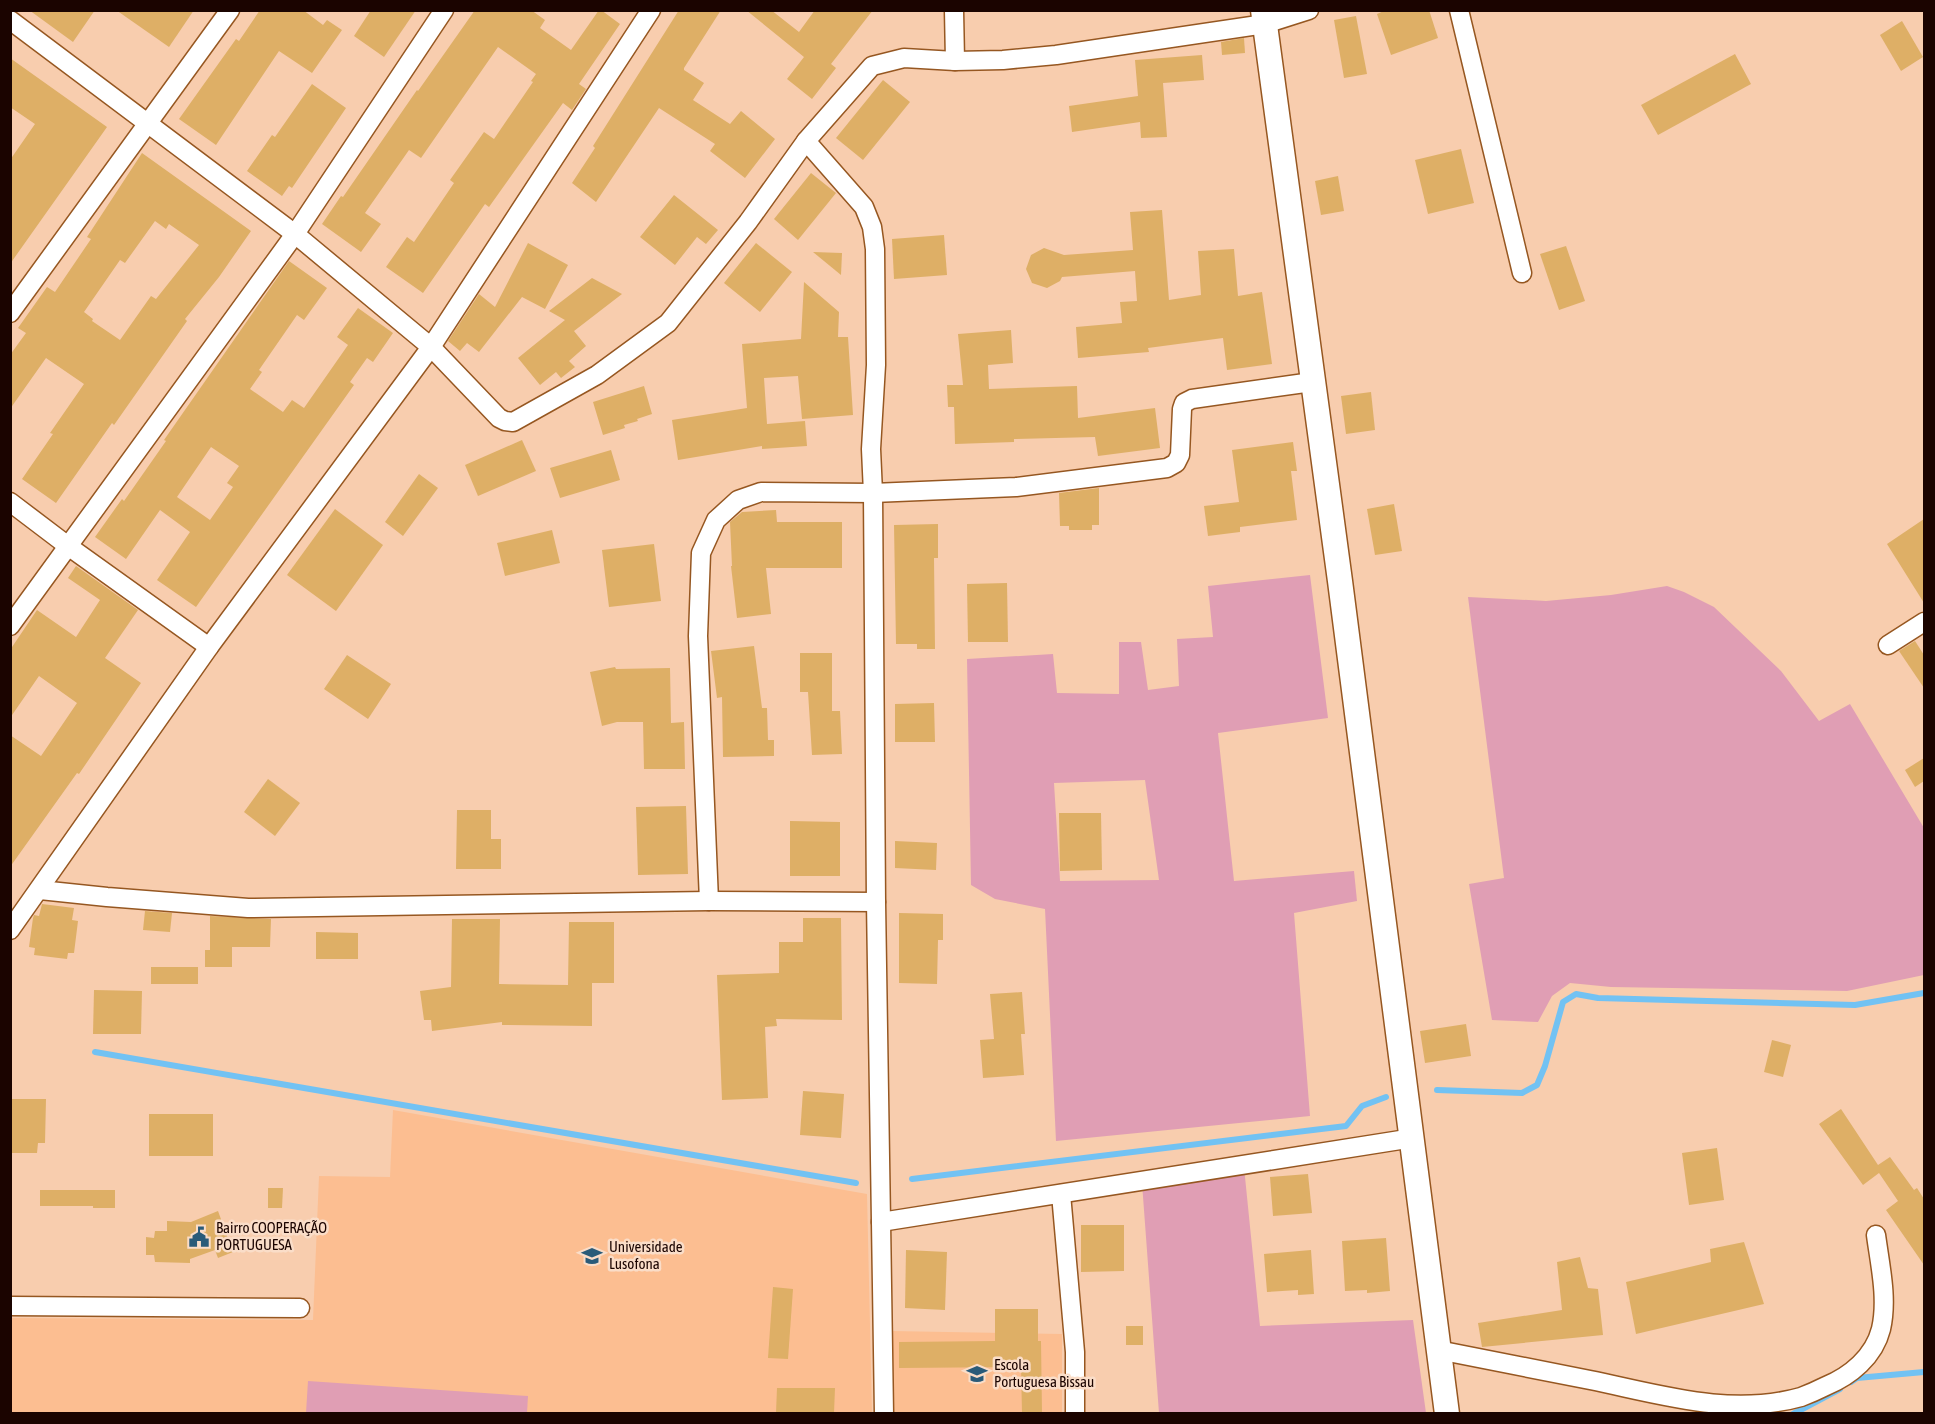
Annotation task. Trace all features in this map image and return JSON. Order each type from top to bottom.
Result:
[{"type":"main road","points":[[1264,17],[1413,1138],[1447,1413]]},
{"type":"street","points":[[10,313],[230,10]]},
{"type":"street","points":[[10,626],[295,234],[444,10]]},
{"type":"street","points":[[954,10],[955,61]]},
{"type":"street","points":[[10,20],[295,234],[431,347],[500,418],[513,422],[588,381],[668,323],[748,222],[806,141],[872,66],[904,58],[955,61],[1003,60],[1056,55],[1310,10]]},
{"type":"street","points":[[1459,10],[1522,273]]},
{"type":"street","points":[[10,930],[209,647],[431,347],[645,12]]},
{"type":"street","points":[[806,141],[864,207],[872,227],[875,249],[876,365],[871,449],[884,1413]]},
{"type":"street","points":[[709,901],[698,636],[701,553],[716,520],[738,500],[761,492],[873,492],[1016,487],[1167,468],[1176,463],[1180,455],[1184,403],[1192,399],[1312,382]]},
{"type":"street","points":[[10,502],[209,647]]},
{"type":"street","points":[[1888,645],[1924,622]]},
{"type":"street","points":[[40,890],[248,908],[709,901],[876,902]]},
{"type":"street","points":[[881,1222],[1413,1138]]},
{"type":"street","points":[[1061,1194],[1076,1352],[1074,1413]]},
{"type":"street","points":[[1438,1350],[1671,1398],[1704,1402],[1765,1404],[1801,1396],[1839,1381],[1856,1369],[1869,1354],[1880,1330],[1884,1299],[1876,1234]]},
{"type":"street","points":[[10,1306],[300,1308]]},
{"type":"shaded area","points":[[1310,575],[1328,718],[1218,733],[1234,881],[1354,871],[1357,901],[1294,913],[1310,1116],[1056,1141],[1045,909],[995,899],[971,885],[967,659],[1053,654],[1057,693],[1119,694],[1119,642],[1141,642],[1148,690],[1179,686],[1177,639],[1213,637],[1208,586]],"holes":[[[1145,780],[1159,880],[1060,881],[1054,783]]]},
{"type":"shaded area","points":[[1667,586],[1714,607],[1781,671],[1819,721],[1850,704],[1924,828],[1924,975],[1847,991],[1611,987],[1570,983],[1552,996],[1538,1022],[1492,1020],[1469,884],[1504,878],[1468,597],[1546,601],[1611,595]]},
{"type":"shaded area","name":"Universidade Lusofona","points":[[393,1110],[867,1194],[872,1413],[11,1414],[11,1318],[313,1320],[319,1176],[390,1177]]},
{"type":"shaded area","points":[[1244,1167],[1260,1326],[1413,1320],[1426,1413],[1159,1413],[1142,1183]]},
{"type":"shaded area","name":"Escola Portuguesa Bissau","points":[[891,1331],[1062,1334],[1062,1413],[892,1413]]},
{"type":"shaded area","points":[[308,1381],[528,1396],[527,1413],[306,1413]]},
{"type":"building","points":[[29,10],[95,10],[73,42]]},
{"type":"building","points":[[116,10],[194,10],[169,47]]},
{"type":"building","points":[[260,10],[303,10],[323,25],[327,20],[342,30],[312,73],[279,51],[216,145],[179,119],[236,39],[239,41]]},
{"type":"building","points":[[371,10],[416,10],[384,57],[354,36]]},
{"type":"building","points":[[475,10],[531,10],[545,20],[540,28],[571,50],[599,10],[620,24],[579,84],[586,89],[572,110],[563,103],[489,207],[485,204],[423,293],[386,267],[407,237],[414,242],[454,183],[450,180],[484,132],[494,139],[533,82],[531,81],[536,74],[498,47],[421,158],[409,150],[365,213],[381,224],[361,252],[322,224]]},
{"type":"building","points":[[679,10],[721,10],[684,68],[704,83],[693,100],[730,124],[741,111],[775,139],[745,178],[710,151],[715,144],[659,108],[596,202],[572,183]]},
{"type":"building","points":[[746,10],[771,10],[799,32],[815,10],[873,10],[831,64],[836,68],[812,99],[787,79],[804,57]]},
{"type":"building","points":[[1386,10],[1429,10],[1438,38],[1391,55],[1377,14]]},
{"type":"building","points":[[1356,16],[1367,74],[1344,78],[1334,20]]},
{"type":"building","points":[[1902,21],[1923,57],[1901,71],[1880,35]]},
{"type":"building","points":[[1244,38],[1245,53],[1222,55],[1221,42]]},
{"type":"building","points":[[1735,54],[1751,84],[1658,135],[1641,105]]},
{"type":"building","points":[[1202,55],[1204,80],[1163,83],[1167,137],[1141,138],[1140,122],[1072,132],[1069,106],[1138,96],[1135,60]]},
{"type":"building","points":[[10,58],[107,127],[10,264],[10,160],[35,124],[10,107]]},
{"type":"building","points":[[883,80],[910,102],[863,160],[836,138]]},
{"type":"building","points":[[312,84],[346,108],[292,188],[289,186],[282,196],[247,171],[272,135],[275,137]]},
{"type":"building","points":[[1461,149],[1474,203],[1428,214],[1415,160]]},
{"type":"building","points":[[142,153],[251,231],[219,277],[185,319],[187,321],[56,503],[22,479],[84,384],[46,358],[10,409],[10,355],[26,333],[18,328],[47,287],[55,292],[91,239],[87,237]],"holes":[[[155,221],[166,229],[169,224],[199,245],[156,299],[151,296],[120,340],[92,321],[93,319],[84,312],[120,260],[125,263]]]},
{"type":"building","points":[[811,173],[836,193],[798,240],[774,219]]},
{"type":"building","points":[[1338,176],[1344,211],[1321,215],[1315,181]]},
{"type":"building","points":[[674,195],[718,230],[706,244],[697,237],[675,265],[640,237]]},
{"type":"building","points":[[1162,210],[1169,300],[1201,295],[1198,251],[1234,249],[1238,296],[1262,292],[1272,364],[1227,370],[1223,338],[1148,348],[1149,352],[1078,358],[1076,327],[1122,323],[1120,302],[1137,301],[1135,271],[1062,277],[1060,281],[1047,288],[1032,283],[1026,269],[1031,255],[1044,248],[1064,255],[1133,250],[1130,212]]},
{"type":"building","points":[[944,235],[947,275],[894,279],[892,239]]},
{"type":"building","points":[[528,243],[568,265],[545,309],[522,297],[479,352],[467,343],[460,351],[448,341],[479,294],[495,307]]},
{"type":"building","points":[[756,243],[792,272],[760,312],[724,283]]},
{"type":"building","points":[[1566,246],[1585,301],[1559,310],[1540,254]]},
{"type":"building","points":[[813,252],[842,253],[841,275]]},
{"type":"building","points":[[289,261],[327,288],[304,320],[297,315],[259,370],[262,372],[250,389],[283,412],[292,400],[304,408],[348,345],[337,337],[358,308],[393,333],[373,362],[367,358],[350,382],[354,385],[196,607],[157,580],[190,532],[160,510],[126,559],[95,537],[122,499],[124,501],[166,441],[164,440]],"holes":[[[211,447],[239,466],[227,483],[233,487],[210,520],[177,497]]]},
{"type":"building","points":[[592,278],[622,294],[574,331],[586,346],[569,361],[575,367],[561,378],[556,372],[540,385],[518,358],[565,320],[549,311]]},
{"type":"building","points":[[804,282],[839,312],[838,337],[848,337],[853,415],[802,419],[798,376],[764,378],[767,424],[805,421],[807,446],[762,449],[762,446],[678,460],[672,420],[747,408],[742,344],[801,339]]},
{"type":"building","points":[[1011,330],[1013,363],[988,365],[989,389],[1077,386],[1078,418],[1155,408],[1160,448],[1098,456],[1095,437],[1014,439],[1014,442],[955,444],[954,407],[948,407],[947,385],[963,385],[958,334]]},
{"type":"building","points":[[644,386],[652,414],[624,425],[625,428],[603,435],[593,402]]},
{"type":"building","points":[[1371,392],[1375,430],[1346,434],[1341,396]]},
{"type":"building","points":[[522,440],[536,471],[478,496],[465,465]]},
{"type":"building","points":[[1293,442],[1297,471],[1291,471],[1297,520],[1240,527],[1240,532],[1208,536],[1204,506],[1239,502],[1232,450]]},
{"type":"building","points":[[611,450],[620,480],[560,498],[550,468]]},
{"type":"building","points":[[419,474],[438,488],[403,536],[385,522]]},
{"type":"building","points":[[1099,488],[1099,525],[1092,525],[1092,530],[1069,530],[1069,526],[1060,526],[1059,493]]},
{"type":"building","points":[[1394,504],[1402,551],[1375,555],[1367,509]]},
{"type":"building","points":[[335,509],[383,545],[336,611],[287,575]]},
{"type":"building","points":[[776,510],[777,522],[842,522],[842,568],[766,568],[771,614],[737,618],[731,566],[730,522],[742,512]]},
{"type":"building","points":[[1924,519],[1924,603],[1887,544]]},
{"type":"building","points":[[938,524],[938,558],[934,558],[935,649],[917,649],[917,644],[896,644],[894,525]]},
{"type":"building","points":[[552,530],[560,563],[505,576],[497,543]]},
{"type":"building","points":[[654,544],[661,601],[609,607],[602,550]]},
{"type":"building","points":[[76,566],[138,610],[105,658],[141,683],[79,774],[77,773],[10,867],[10,735],[41,756],[77,703],[39,676],[10,718],[10,650],[37,610],[76,637],[100,600],[68,578]]},
{"type":"building","points":[[1007,583],[1008,642],[968,642],[967,584]]},
{"type":"building","points":[[1915,641],[1924,655],[1924,688],[1899,651]]},
{"type":"building","points":[[754,646],[762,708],[767,708],[768,740],[774,740],[774,756],[723,757],[722,697],[717,698],[711,651]]},
{"type":"building","points":[[800,653],[832,653],[832,711],[840,711],[842,754],[812,755],[808,692],[800,692]]},
{"type":"building","points":[[347,655],[391,684],[368,719],[324,689]]},
{"type":"building","points":[[615,667],[616,669],[670,668],[671,723],[684,722],[685,769],[644,769],[643,722],[617,722],[602,726],[590,672]]},
{"type":"building","points":[[934,703],[935,742],[895,742],[895,704]]},
{"type":"building","points":[[1924,758],[1924,781],[1915,787],[1905,770]]},
{"type":"building","points":[[268,779],[300,803],[275,836],[244,812]]},
{"type":"building","points":[[686,806],[688,874],[638,875],[636,807]]},
{"type":"building","points":[[457,810],[491,810],[491,839],[501,839],[501,869],[456,869]]},
{"type":"building","points":[[1059,813],[1101,813],[1102,870],[1060,871]]},
{"type":"building","points":[[790,821],[840,822],[840,876],[790,876]]},
{"type":"building","points":[[895,841],[937,843],[936,870],[895,868]]},
{"type":"building","points":[[42,904],[74,908],[72,920],[78,921],[74,953],[68,953],[67,959],[34,955],[35,948],[29,947],[33,918],[34,915],[39,916]]},
{"type":"building","points":[[145,911],[172,913],[170,932],[143,930]]},
{"type":"building","points":[[899,913],[943,914],[943,940],[938,940],[937,984],[899,983]]},
{"type":"building","points":[[210,916],[271,919],[270,947],[232,947],[232,967],[205,967],[205,950],[210,950]]},
{"type":"building","points":[[803,918],[841,918],[842,1020],[776,1019],[777,1026],[765,1027],[768,1098],[722,1100],[717,975],[779,973],[779,942],[803,942]]},
{"type":"building","points":[[452,919],[500,919],[499,984],[568,985],[569,922],[614,922],[614,983],[592,983],[592,1026],[502,1025],[502,1022],[432,1031],[431,1020],[424,1020],[420,991],[451,987]]},
{"type":"building","points":[[316,932],[358,933],[358,959],[316,959]]},
{"type":"building","points":[[151,967],[198,967],[198,984],[151,984]]},
{"type":"building","points":[[94,990],[142,991],[141,1034],[93,1034]]},
{"type":"building","points":[[1022,992],[1025,1034],[1021,1034],[1024,1075],[983,1078],[980,1040],[994,1039],[990,994]]},
{"type":"building","points":[[1466,1024],[1471,1056],[1425,1063],[1420,1031]]},
{"type":"building","points":[[1772,1040],[1791,1045],[1783,1077],[1764,1072]]},
{"type":"building","points":[[803,1091],[844,1094],[841,1138],[800,1135]]},
{"type":"building","points":[[10,1099],[46,1099],[45,1143],[38,1143],[37,1153],[10,1153]]},
{"type":"building","points":[[1841,1109],[1878,1165],[1890,1157],[1914,1190],[1917,1188],[1924,1199],[1924,1265],[1886,1210],[1898,1201],[1879,1173],[1863,1185],[1819,1124]]},
{"type":"building","points":[[149,1114],[213,1114],[213,1156],[149,1156]]},
{"type":"building","points":[[1717,1148],[1724,1200],[1689,1205],[1682,1153]]},
{"type":"building","points":[[1308,1174],[1312,1213],[1273,1216],[1270,1177]]},
{"type":"building","points":[[268,1188],[283,1188],[282,1208],[268,1208]]},
{"type":"building","points":[[40,1190],[115,1190],[115,1208],[40,1206]]},
{"type":"building","points":[[218,1211],[233,1252],[218,1258],[215,1250],[190,1259],[190,1263],[155,1262],[154,1255],[146,1255],[146,1237],[154,1238],[155,1231],[167,1231],[167,1221],[191,1222]]},
{"type":"building","points":[[1081,1225],[1124,1225],[1124,1271],[1081,1272]]},
{"type":"building","points":[[1386,1238],[1390,1291],[1367,1293],[1367,1290],[1345,1291],[1342,1241]]},
{"type":"building","points":[[1744,1242],[1764,1304],[1636,1334],[1626,1282],[1711,1262],[1710,1249]]},
{"type":"building","points":[[906,1250],[947,1252],[945,1310],[905,1308]]},
{"type":"building","points":[[1311,1250],[1314,1294],[1298,1295],[1298,1290],[1267,1292],[1264,1254]]},
{"type":"building","points":[[1580,1257],[1588,1288],[1598,1289],[1603,1335],[1482,1347],[1478,1323],[1562,1310],[1557,1262]]},
{"type":"building","points":[[773,1287],[793,1289],[788,1359],[768,1358]]},
{"type":"building","points":[[995,1309],[1038,1309],[1042,1413],[1022,1413],[1021,1367],[899,1368],[899,1342],[995,1341]]},
{"type":"building","points":[[1126,1326],[1143,1326],[1143,1345],[1126,1345]]},
{"type":"building","points":[[777,1388],[835,1388],[834,1413],[776,1413]]},
{"type":"waterway","points":[[1437,1090],[1522,1093],[1537,1085],[1545,1066],[1563,1002],[1576,994],[1598,998],[1855,1005],[1924,993]]},
{"type":"waterway","points":[[95,1052],[856,1183]]},
{"type":"waterway","points":[[912,1179],[1346,1126],[1362,1106],[1386,1097]]},
{"type":"waterway","points":[[1851,1382],[1857,1378],[1924,1372]]},
{"type":"waterway","points":[[1793,1414],[1840,1389]]},
{"type":"place","name":"Bairro COOPERAÇÃO PORTUGUESA","points":[[199,1237]]},
{"type":"place","name":"Universidade Lusofona","points":[[592,1256]]},
{"type":"place","name":"Escola Portuguesa Bissau","points":[[977,1374]]}]
